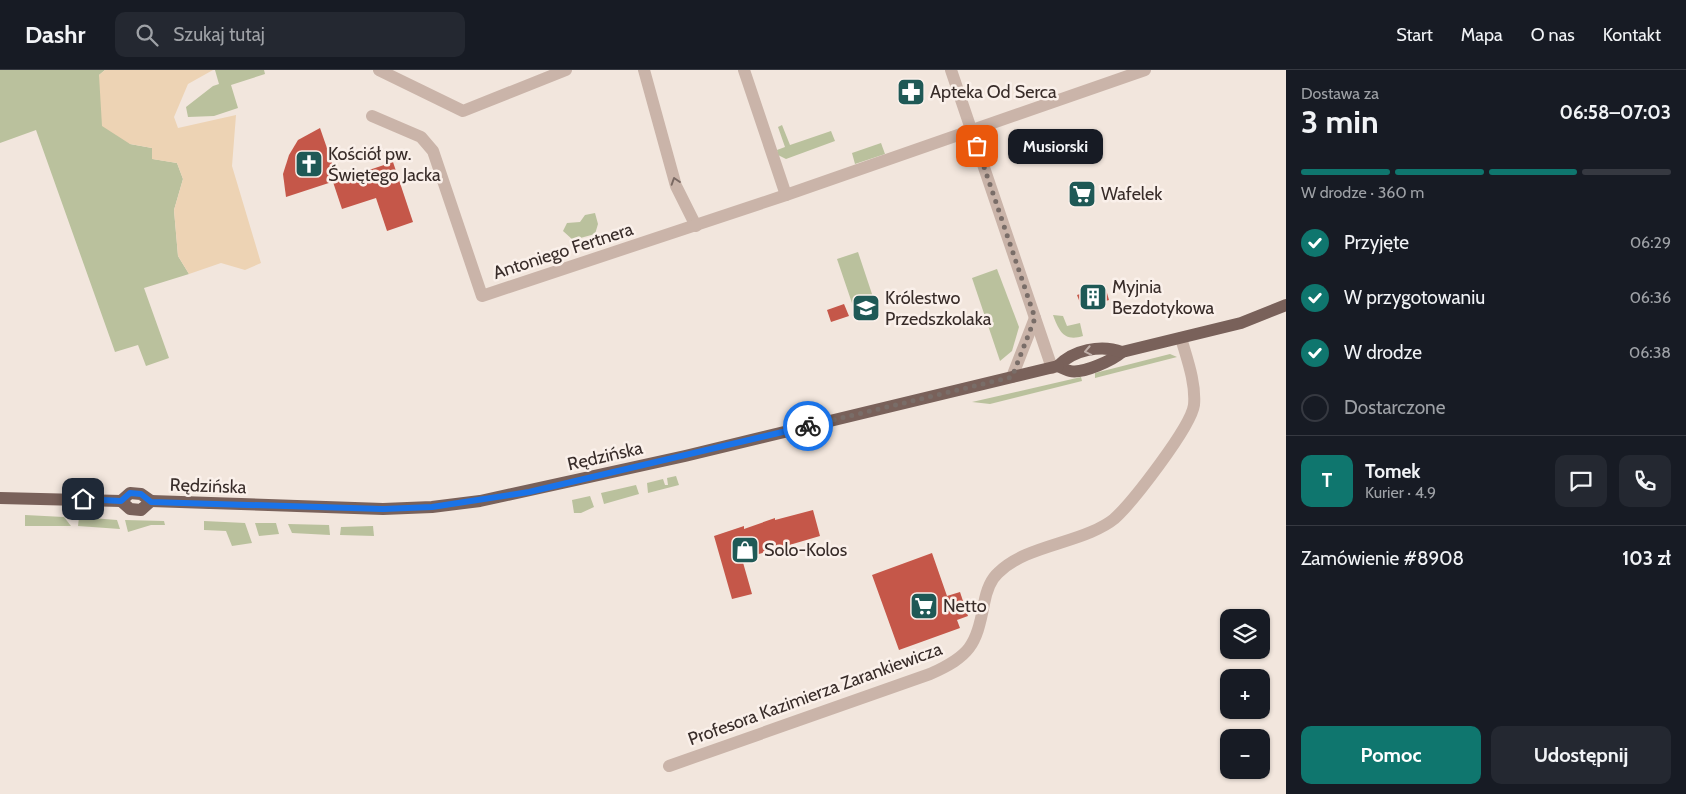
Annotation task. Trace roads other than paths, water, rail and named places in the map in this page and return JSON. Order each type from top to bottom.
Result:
[{"type":"main road","points":[[1055,367],[1068,355],[1109,347],[1122,352],[1241,323],[1286,305]]},
{"type":"main road","name":"Rędzińska","points":[[0,498],[121,501],[130,509],[142,510],[151,502],[383,509],[432,507],[480,501],[690,454],[1055,367]]},
{"type":"street","points":[[378,70],[463,111],[544,73],[566,70]]},
{"type":"street","points":[[644,70],[676,186],[696,226]]},
{"type":"street","points":[[744,70],[786,195]]},
{"type":"street","points":[[951,70],[1035,318],[1055,367]]},
{"type":"street","name":"Antoniego Fertnera","points":[[372,116],[421,138],[433,151],[482,296],[696,226],[1145,70]]},
{"type":"street","points":[[1012,377],[1035,318]]},
{"type":"street","name":"Profesora Kazimierza Zarankiewicza","points":[[669,766],[930,674],[965,655],[976,636],[989,586],[996,575],[1015,560],[1090,532],[1113,520],[1132,499],[1181,433],[1194,407],[1194,392],[1181,338]]},
{"type":"place","name":"Apteka Od Serca","points":[[911,92]]},
{"type":"place","name":"Musiorski","points":[[977,146]]},
{"type":"place","name":"Kościół pw. Świętego Jacka","points":[[309,164]]},
{"type":"place","name":"Wafelek","points":[[1082,194]]},
{"type":"place","name":"Myjnia Bezdotykowa","points":[[1093,297]]},
{"type":"place","name":"Królestwo Przedszkolaka","points":[[866,308]]},
{"type":"place","name":"Solo-Kolos","points":[[745,550]]},
{"type":"place","name":"Netto","points":[[924,606]]}]
